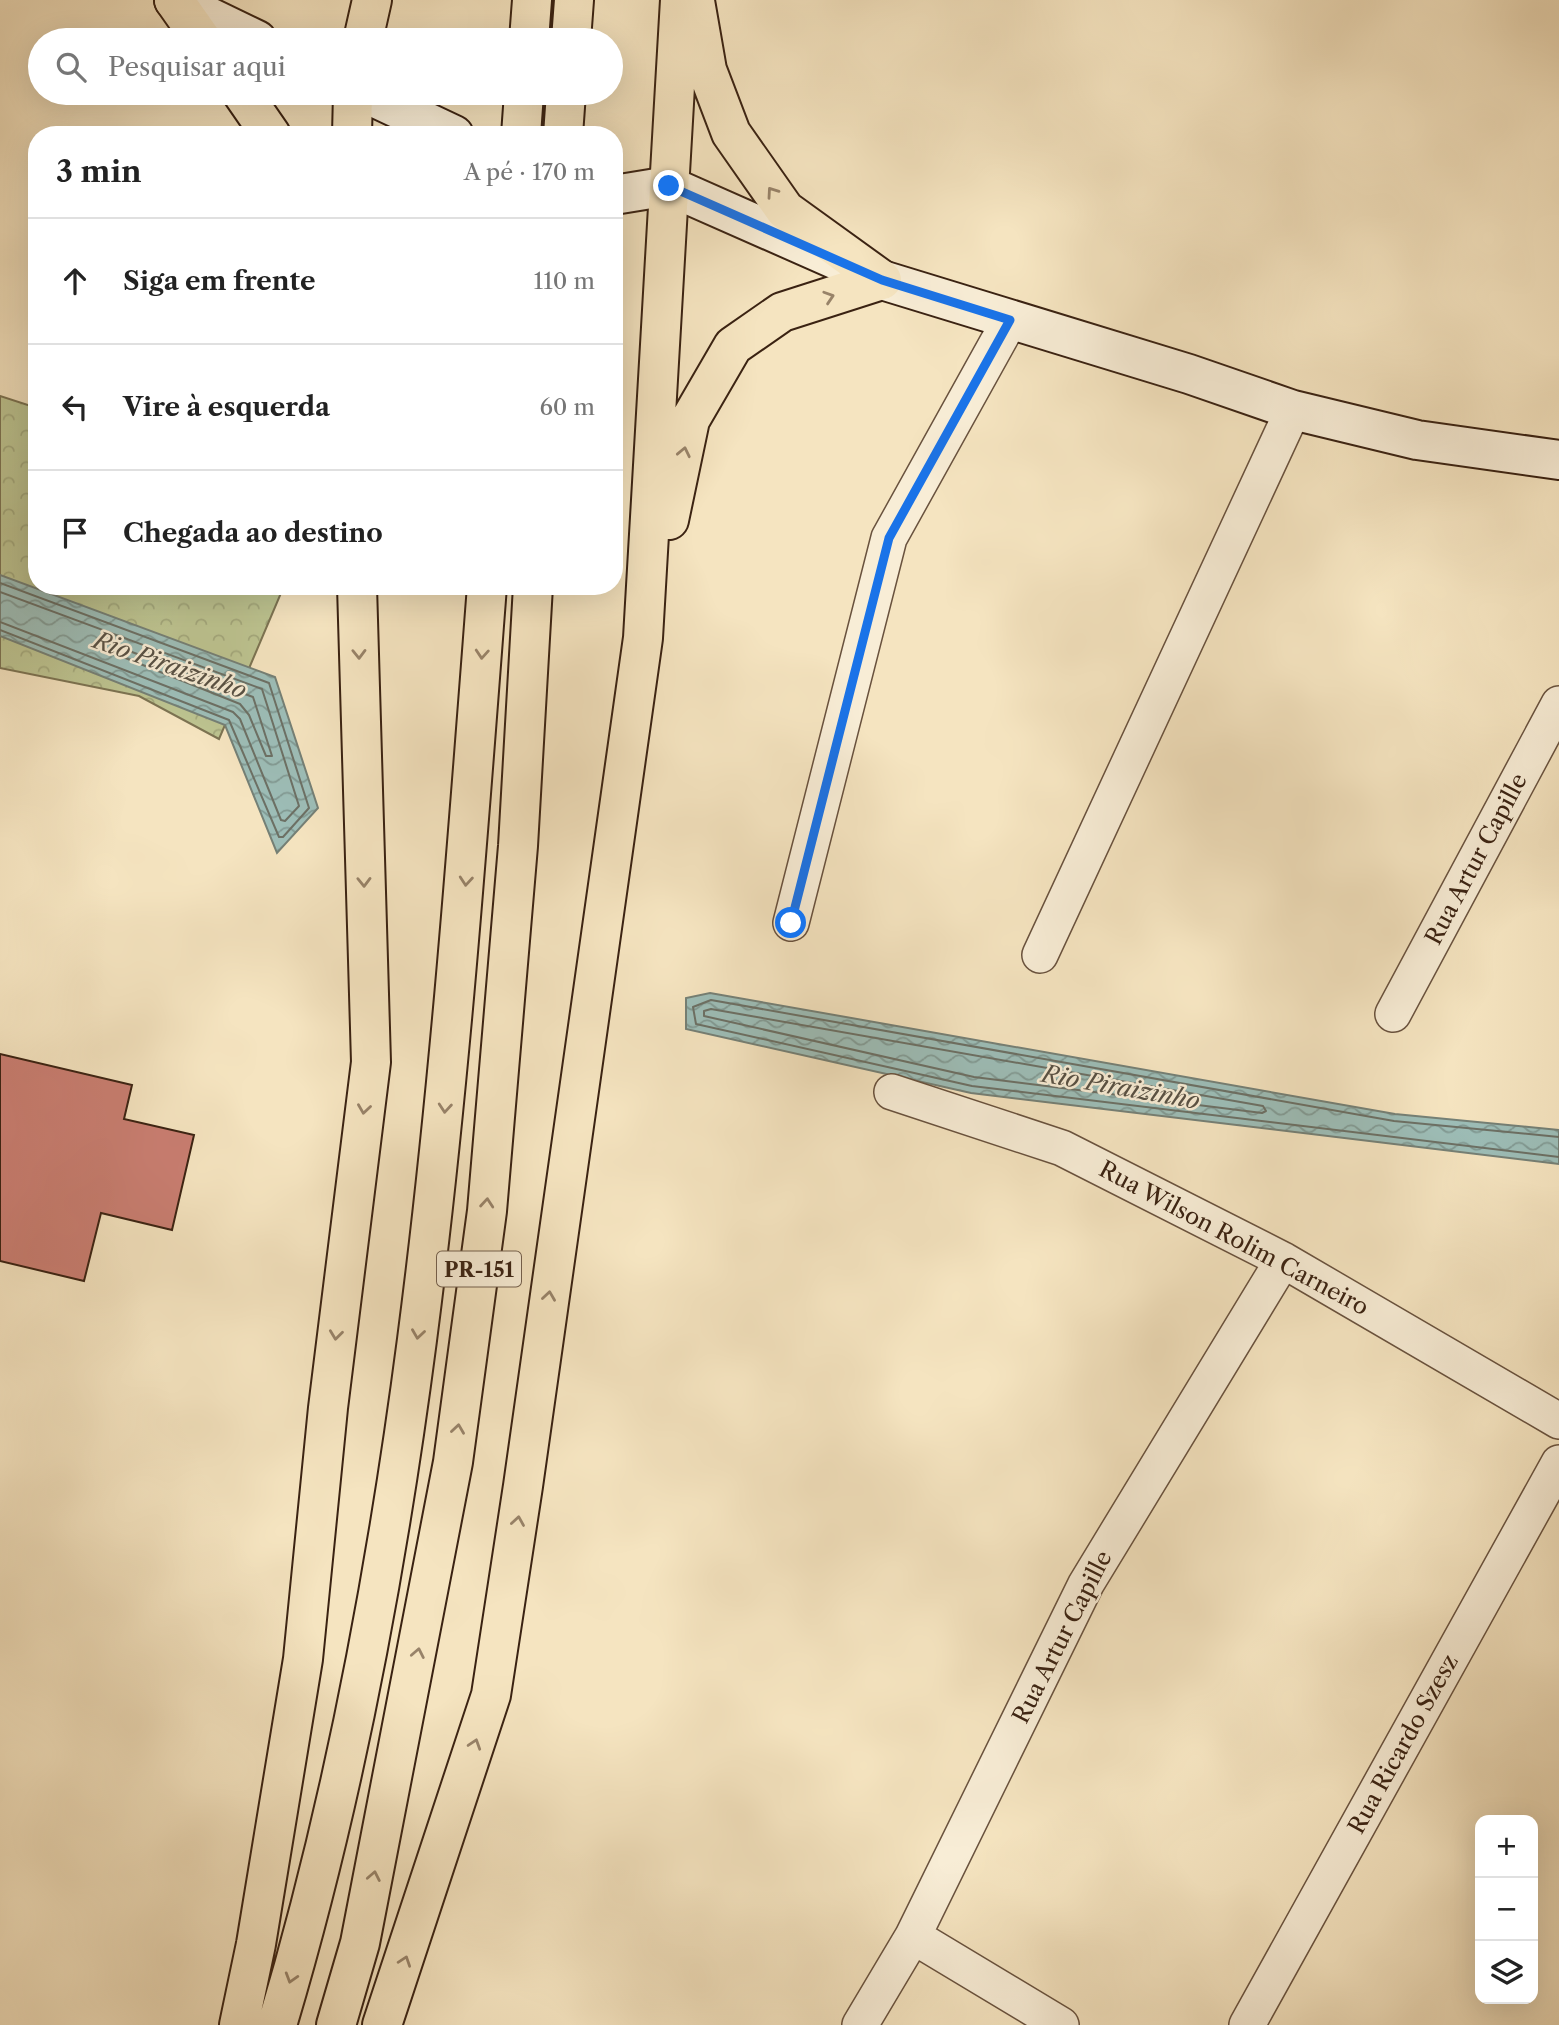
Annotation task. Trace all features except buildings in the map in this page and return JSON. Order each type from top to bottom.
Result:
[{"type":"highway","points":[[174,0],[194,28]]},
{"type":"highway","points":[[366,28],[372,0]]},
{"type":"highway","points":[[530,28],[532,0]]},
{"type":"highway","points":[[571,28],[574,0]]},
{"type":"highway","points":[[643,638],[680,0]]},
{"type":"highway","points":[[695,0],[707,70],[731,133],[785,210],[882,280]]},
{"type":"highway","points":[[250,105],[265,126]]},
{"type":"highway","points":[[352,126],[353,105]]},
{"type":"highway","points":[[522,126],[523,105]]},
{"type":"highway","points":[[564,126],[565,105]]},
{"type":"highway","points":[[382,2025],[491,1695],[643,638],[690,420],[733,346],[782,312],[882,280]]},
{"type":"highway","points":[[239,2025],[256,1944],[303,1659],[332,1368],[371,1062],[357,595]]},
{"type":"highway","name":"PR-151","points":[[277,2025],[306,1930],[337,1798],[401,1456],[439,1176],[467,877],[486,595]]},
{"type":"highway","name":"PR-151","points":[[336,2025],[360,1943],[453,1462],[486,1212],[518,846],[532,595]]},
{"type":"street","points":[[174,0],[232,28]]},
{"type":"street","points":[[390,105],[435,126]]},
{"type":"street","points":[[623,194],[669,186],[882,280],[1189,374],[1293,410],[1417,440],[1559,460]]},
{"type":"street","points":[[791,923],[889,538],[1010,320]]},
{"type":"street","points":[[1040,954],[1293,410]]},
{"type":"street","name":"Rua Artur Capille","points":[[1393,1014],[1559,704]]},
{"type":"street","name":"Rua Wilson Rolim Carneiro","points":[[892,1091],[1062,1148],[1283,1260],[1559,1421]]},
{"type":"street","name":"Rua Artur Capille","points":[[860,2025],[913,1936],[1086,1584],[1283,1260]]},
{"type":"street","name":"Rua Ricardo Szesz","points":[[1247,2025],[1559,1463]]},
{"type":"street","points":[[913,1936],[1061,2025]]},
{"type":"green space","points":[[0,396],[28,405],[28,595],[280,595],[219,739],[139,696],[0,668]]},
{"type":"water","name":"Rio Piraizinho","points":[[0,575],[28,585],[28,595],[54,595],[275,677],[318,808],[277,853],[225,725],[0,636]]},
{"type":"water","name":"Rio Piraizinho","points":[[710,993],[1395,1114],[1559,1130],[1559,1164],[971,1093],[686,1029],[686,998]]},
{"type":"route","points":[[669,186],[882,280],[1010,320],[889,538],[791,923]]}]
